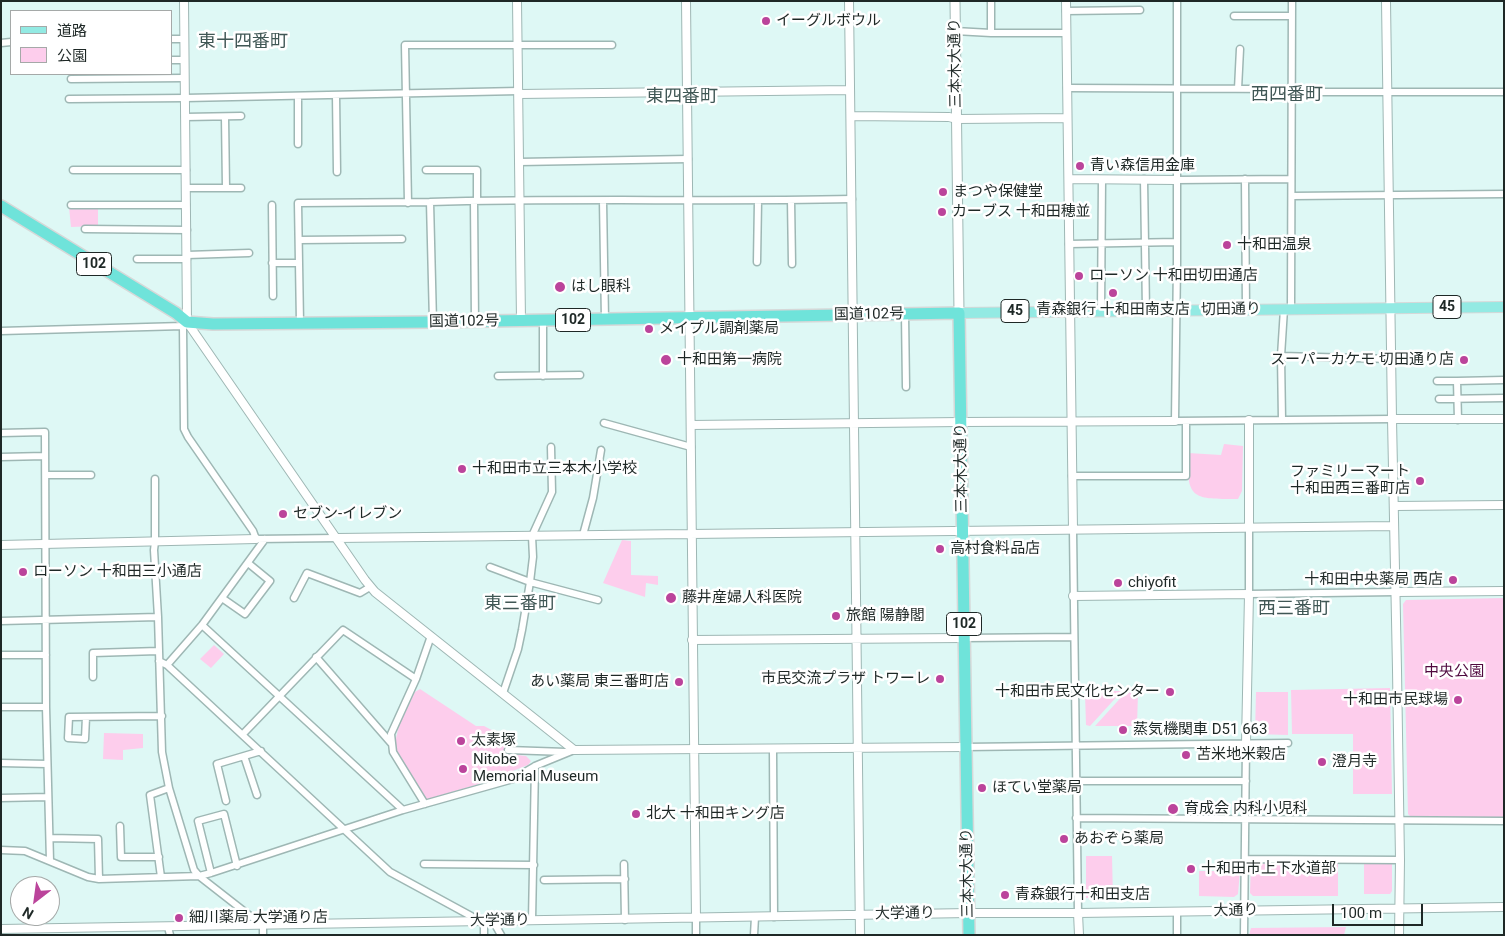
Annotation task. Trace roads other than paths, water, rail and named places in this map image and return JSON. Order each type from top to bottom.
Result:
[{"type":"highway","name":"102","points":[[1,206],[176,312],[185,324]]},
{"type":"highway","name":"国道102号","points":[[185,324],[475,322],[959,313]]},
{"type":"highway","name":"三本木大通り","points":[[959,313],[969,935]]},
{"type":"main road","name":"三本木大通り","points":[[955,1],[959,313]]},
{"type":"main road","name":"切田通り","points":[[959,313],[1504,307]]},
{"type":"street","points":[[184,1],[187,257],[184,429],[256,538]]},
{"type":"street","points":[[516,1],[519,92],[521,321]]},
{"type":"street","points":[[686,1],[696,935]]},
{"type":"street","points":[[849,1],[860,935]]},
{"type":"street","points":[[990,1],[991,33]]},
{"type":"street","points":[[1066,1],[1070,421],[1079,935]]},
{"type":"street","points":[[1175,421],[1177,1]]},
{"type":"street","points":[[1282,420],[1281,356],[1287,308],[1292,196],[1292,1]]},
{"type":"street","points":[[1386,1],[1400,860],[1399,935]]},
{"type":"street","points":[[1066,11],[1140,10]]},
{"type":"street","points":[[1234,16],[1292,16]]},
{"type":"street","points":[[955,32],[1066,33]]},
{"type":"street","points":[[172,39],[184,39]]},
{"type":"street","points":[[408,202],[405,45],[612,46]]},
{"type":"street","points":[[1238,89],[1240,49]]},
{"type":"street","points":[[172,60],[184,60]]},
{"type":"street","points":[[70,80],[184,78]]},
{"type":"street","points":[[1067,88],[1504,92]]},
{"type":"street","points":[[69,99],[519,92],[850,90]]},
{"type":"street","points":[[336,95],[337,172]]},
{"type":"street","points":[[298,96],[298,144]]},
{"type":"street","points":[[185,117],[241,116]]},
{"type":"street","points":[[850,116],[948,117],[957,119],[1067,118]]},
{"type":"street","points":[[225,117],[226,188]]},
{"type":"street","points":[[519,162],[688,159]]},
{"type":"street","points":[[73,170],[186,170]]},
{"type":"street","points":[[426,170],[477,170],[475,322]]},
{"type":"street","points":[[1069,179],[1291,179]]},
{"type":"street","points":[[1101,311],[1102,180]]},
{"type":"street","points":[[1144,180],[1146,311]]},
{"type":"street","points":[[1245,180],[1246,310]]},
{"type":"street","points":[[186,188],[241,188]]},
{"type":"street","points":[[1292,196],[1504,194]]},
{"type":"street","points":[[300,323],[298,203],[852,199]]},
{"type":"street","points":[[791,200],[792,264]]},
{"type":"street","points":[[603,201],[605,320]]},
{"type":"street","points":[[757,262],[758,201]]},
{"type":"street","points":[[430,202],[433,322]]},
{"type":"street","points":[[71,205],[186,205]]},
{"type":"street","points":[[272,205],[273,296]]},
{"type":"street","points":[[85,229],[186,230]]},
{"type":"street","points":[[299,240],[402,239]]},
{"type":"street","points":[[1069,244],[1101,245],[1177,242]]},
{"type":"street","points":[[137,259],[249,253]]},
{"type":"street","points":[[272,263],[299,263]]},
{"type":"street","points":[[905,314],[906,387]]},
{"type":"street","points":[[543,320],[543,376]]},
{"type":"street","points":[[1,331],[185,324]]},
{"type":"street","points":[[185,324],[370,587],[503,692],[572,751]]},
{"type":"street","points":[[1281,356],[1392,359]]},
{"type":"street","points":[[498,376],[580,375]]},
{"type":"street","points":[[1437,381],[1504,380]]},
{"type":"street","points":[[1457,381],[1458,420]]},
{"type":"street","points":[[1439,399],[1504,398]]},
{"type":"street","points":[[691,425],[1504,419]]},
{"type":"street","points":[[1244,935],[1249,594],[1249,420]]},
{"type":"street","points":[[1072,476],[1186,476],[1186,421]]},
{"type":"street","points":[[604,423],[691,447]]},
{"type":"street","points":[[1,433],[45,432],[46,707],[50,861]]},
{"type":"street","points":[[503,692],[518,649],[530,582],[533,557],[532,536],[552,492],[551,447]]},
{"type":"street","points":[[584,535],[593,498],[601,450]]},
{"type":"street","points":[[1,457],[46,456]]},
{"type":"street","points":[[46,475],[91,475]]},
{"type":"street","points":[[155,479],[154,550],[162,752],[169,788],[194,870],[199,876],[263,926],[263,935]]},
{"type":"street","points":[[1394,506],[1504,505]]},
{"type":"street","points":[[1,545],[256,538],[1394,526]]},
{"type":"street","points":[[167,665],[202,626],[265,539]]},
{"type":"street","points":[[222,598],[245,614],[270,581],[248,563]]},
{"type":"street","points":[[490,567],[530,582],[598,600]]},
{"type":"street","points":[[294,598],[307,573],[360,593],[370,587]]},
{"type":"street","points":[[1073,596],[1504,591]]},
{"type":"street","points":[[1,621],[158,617]]},
{"type":"street","points":[[202,626],[403,810]]},
{"type":"street","points":[[243,734],[343,630],[416,679]]},
{"type":"street","points":[[426,804],[392,752],[391,734],[416,679],[431,636]]},
{"type":"street","points":[[692,640],[1074,637]]},
{"type":"street","points":[[93,677],[93,653],[158,651]]},
{"type":"street","points":[[1,655],[46,655]]},
{"type":"street","points":[[316,657],[391,743]]},
{"type":"street","points":[[159,661],[167,665],[243,734],[390,872],[480,921],[484,935]]},
{"type":"street","points":[[1,707],[46,707]]},
{"type":"street","points":[[86,717],[162,716]]},
{"type":"street","points":[[508,750],[773,750],[1288,743]]},
{"type":"street","points":[[773,750],[774,917]]},
{"type":"street","points":[[226,802],[217,764],[261,751]]},
{"type":"street","points":[[1,850],[24,851],[88,877],[99,879],[199,876],[237,866],[403,810],[513,779],[535,766],[572,751]]},
{"type":"street","points":[[244,756],[258,795]]},
{"type":"street","points":[[1,763],[47,764]]},
{"type":"street","points":[[532,920],[535,766]]},
{"type":"street","points":[[1076,781],[1246,782]]},
{"type":"street","points":[[161,877],[150,795],[169,788]]},
{"type":"street","points":[[1,798],[48,797]]},
{"type":"street","points":[[211,873],[198,821],[224,814],[237,866]]},
{"type":"street","points":[[1076,818],[1504,821]]},
{"type":"street","points":[[120,826],[121,857],[159,857]]},
{"type":"street","points":[[50,838],[98,839],[99,879]]},
{"type":"street","points":[[1246,859],[1400,860]]},
{"type":"street","points":[[424,864],[534,865]]},
{"type":"street","points":[[624,864],[625,920]]},
{"type":"street","points":[[544,880],[625,879]]},
{"type":"street","name":"大通り","points":[[969,913],[1078,914],[1504,908]]},
{"type":"street","points":[[1177,912],[1177,935]]},
{"type":"street","name":"大学通り","points":[[1,930],[169,931],[263,926],[480,921],[969,913]]},
{"type":"street","points":[[754,935],[755,917]]},
{"type":"street","points":[[493,921],[501,935]]},
{"type":"place","name":"イーグルボウル","points":[[766,21]]},
{"type":"place","name":"青い森信用金庫","points":[[1080,166]]},
{"type":"place","name":"まつや保健堂","points":[[943,192]]},
{"type":"place","name":"カーブス 十和田穂並","points":[[942,212]]},
{"type":"place","name":"十和田温泉","points":[[1227,245]]},
{"type":"place","name":"ローソン 十和田切田通店","points":[[1079,276]]},
{"type":"place","name":"はし眼科","points":[[560,287]]},
{"type":"place","name":"青森銀行 十和田南支店","points":[[1113,293]]},
{"type":"place","name":"メイプル調剤薬局","points":[[649,329]]},
{"type":"place","name":"十和田第一病院","points":[[666,360]]},
{"type":"place","name":"スーパーカケモ 切田通り店","points":[[1464,360]]},
{"type":"place","name":"十和田市立三本木小学校","points":[[462,469]]},
{"type":"place","name":"ファミリーマート 十和田西三番町店","points":[[1420,481]]},
{"type":"place","name":"セブン-イレブン","points":[[283,514]]},
{"type":"place","name":"高村食料品店","points":[[940,549]]},
{"type":"place","name":"ローソン 十和田三小通店","points":[[23,572]]},
{"type":"place","name":"十和田中央薬局 西店","points":[[1453,580]]},
{"type":"place","name":"chiyofit","points":[[1118,583]]},
{"type":"place","name":"藤井産婦人科医院","points":[[671,598]]},
{"type":"place","name":"旅館 陽静閣","points":[[836,616]]},
{"type":"place","name":"市民交流プラザ トワーレ","points":[[940,679]]},
{"type":"place","name":"あい薬局 東三番町店","points":[[679,682]]},
{"type":"place","name":"十和田市民文化センター","points":[[1170,692]]},
{"type":"place","name":"十和田市民球場","points":[[1458,700]]},
{"type":"place","name":"蒸気機関車 D51 663","points":[[1123,730]]},
{"type":"place","name":"太素塚","points":[[461,741]]},
{"type":"place","name":"苫米地米穀店","points":[[1186,755]]},
{"type":"place","name":"澄月寺","points":[[1322,762]]},
{"type":"place","name":"Nitobe Memorial Museum","points":[[463,769]]},
{"type":"place","name":"ほてい堂薬局","points":[[982,788]]},
{"type":"place","name":"育成会 内科小児科","points":[[1173,809]]},
{"type":"place","name":"北大 十和田キング店","points":[[636,814]]},
{"type":"place","name":"あおぞら薬局","points":[[1064,839]]},
{"type":"place","name":"十和田市上下水道部","points":[[1191,869]]},
{"type":"place","name":"青森銀行十和田支店","points":[[1005,895]]},
{"type":"place","name":"細川薬局 大学通り店","points":[[179,918]]},
{"type":"district","name":"東十四番町","points":[[243,42]]},
{"type":"district","name":"西四番町","points":[[1287,95]]},
{"type":"district","name":"東四番町","points":[[682,97]]},
{"type":"district","name":"東三番町","points":[[520,604]]},
{"type":"district","name":"西三番町","points":[[1294,609]]},
{"type":"park label","name":"中央公園","points":[[1454,672]]}]
